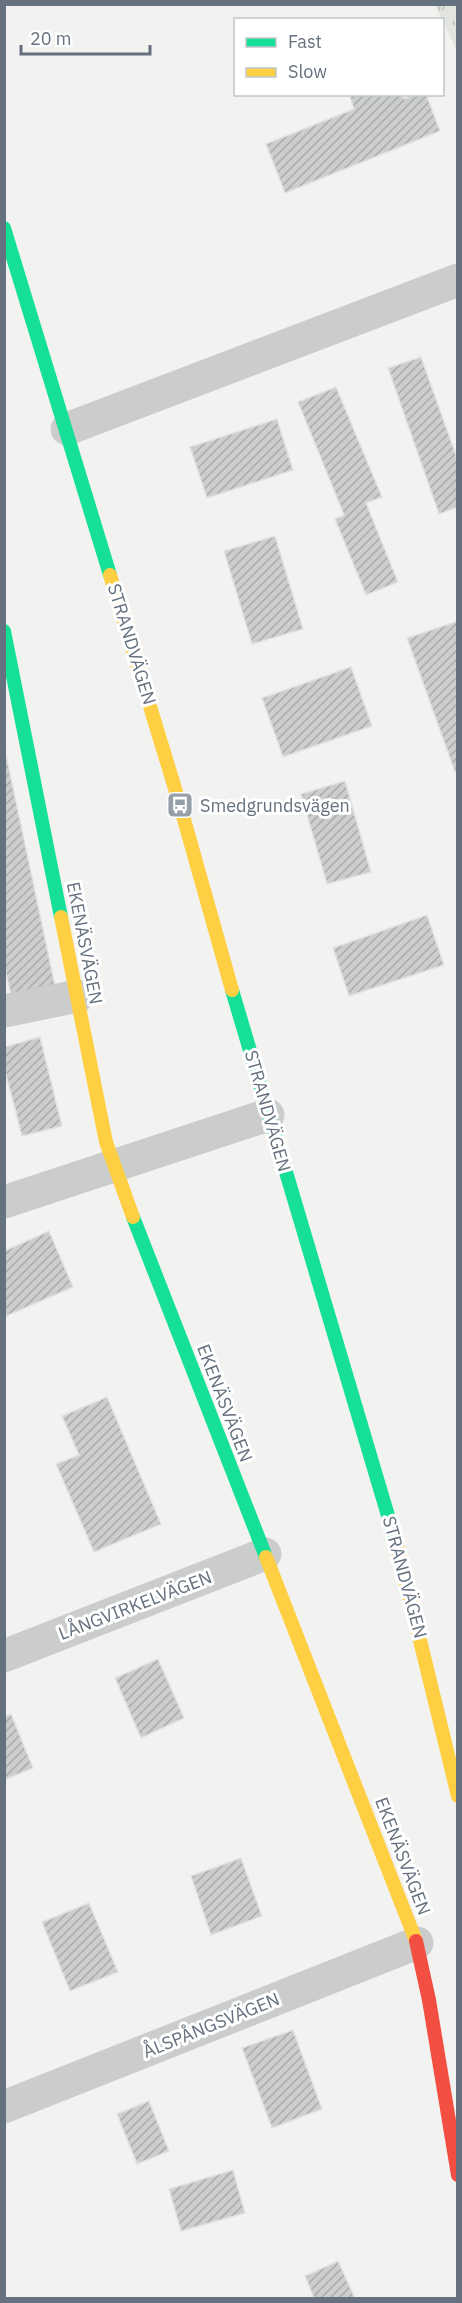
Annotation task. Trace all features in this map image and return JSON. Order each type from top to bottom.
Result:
[{"type":"street","name":"STRANDVÄGEN","points":[[4,228],[184,816],[268,1115],[304,1228],[405,1572],[458,1796]]},
{"type":"street","points":[[67,429],[458,280]]},
{"type":"street","name":"EKENÄSVÄGEN","points":[[4,630],[15,737],[78,996],[106,1142],[417,1943],[429,2000],[458,2175]]},
{"type":"street","points":[[4,1011],[78,996]]},
{"type":"street","points":[[4,1202],[268,1115]]},
{"type":"street","name":"LÅNGVIRKELVÄGEN","points":[[4,1656],[265,1554]]},
{"type":"street","name":"ÅLSPÅNGSVÄGEN","points":[[4,2107],[417,1943]]},
{"type":"green space","points":[[435,5],[457,5],[457,51],[444,24],[444,18],[441,18]]},
{"type":"building","points":[[350,96],[403,96],[404,99],[411,96],[427,96],[440,131],[285,193],[266,144],[354,109]]},
{"type":"building","points":[[421,357],[458,461],[458,507],[439,514],[388,368]]},
{"type":"building","points":[[336,387],[382,497],[366,503],[398,582],[366,595],[335,519],[344,515],[298,402]]},
{"type":"building","points":[[277,419],[293,470],[207,498],[190,447]]},
{"type":"building","points":[[275,536],[303,629],[252,644],[224,551]]},
{"type":"building","points":[[458,621],[458,771],[455,772],[407,638]]},
{"type":"building","points":[[351,667],[372,726],[283,757],[262,698]]},
{"type":"building","points":[[5,750],[57,995],[13,1004],[4,964]]},
{"type":"building","points":[[345,781],[371,872],[327,884],[301,794]]},
{"type":"building","points":[[427,915],[444,965],[349,996],[333,948]]},
{"type":"building","points":[[40,1037],[62,1126],[22,1136],[4,1067],[4,1047]]},
{"type":"building","points":[[49,1231],[73,1287],[4,1317],[4,1251]]},
{"type":"building","points":[[107,1397],[161,1524],[94,1552],[56,1464],[79,1455],[62,1416]]},
{"type":"building","points":[[158,1659],[184,1718],[141,1738],[115,1678]]},
{"type":"building","points":[[11,1714],[33,1768],[4,1780],[4,1717]]},
{"type":"building","points":[[241,1858],[262,1916],[211,1935],[191,1876]]},
{"type":"building","points":[[89,1903],[118,1972],[70,1991],[42,1922]]},
{"type":"building","points":[[293,2030],[322,2109],[272,2128],[242,2048]]},
{"type":"building","points":[[149,2101],[169,2151],[137,2164],[117,2114]]},
{"type":"building","points":[[233,2170],[245,2213],[181,2231],[169,2189]]},
{"type":"building","points":[[338,2261],[355,2298],[314,2298],[305,2276]]},
{"type":"traffic: fast","points":[[4,228],[110,575]]},
{"type":"traffic: fast","points":[[4,631],[61,917]]},
{"type":"traffic: fast","points":[[232,990],[397,1546]]},
{"type":"traffic: fast","points":[[133,1217],[266,1557]]},
{"type":"traffic: slow","points":[[110,575],[180,805],[232,990]]},
{"type":"traffic: slow","points":[[61,917],[106,1142],[133,1217]]},
{"type":"traffic: slow","points":[[397,1546],[458,1796]]},
{"type":"traffic: slow","points":[[266,1557],[416,1941]]},
{"type":"traffic: jam","points":[[416,1941],[429,2000],[458,2175]]},
{"type":"place","name":"Smedgrundsvägen","points":[[180,805]]}]
